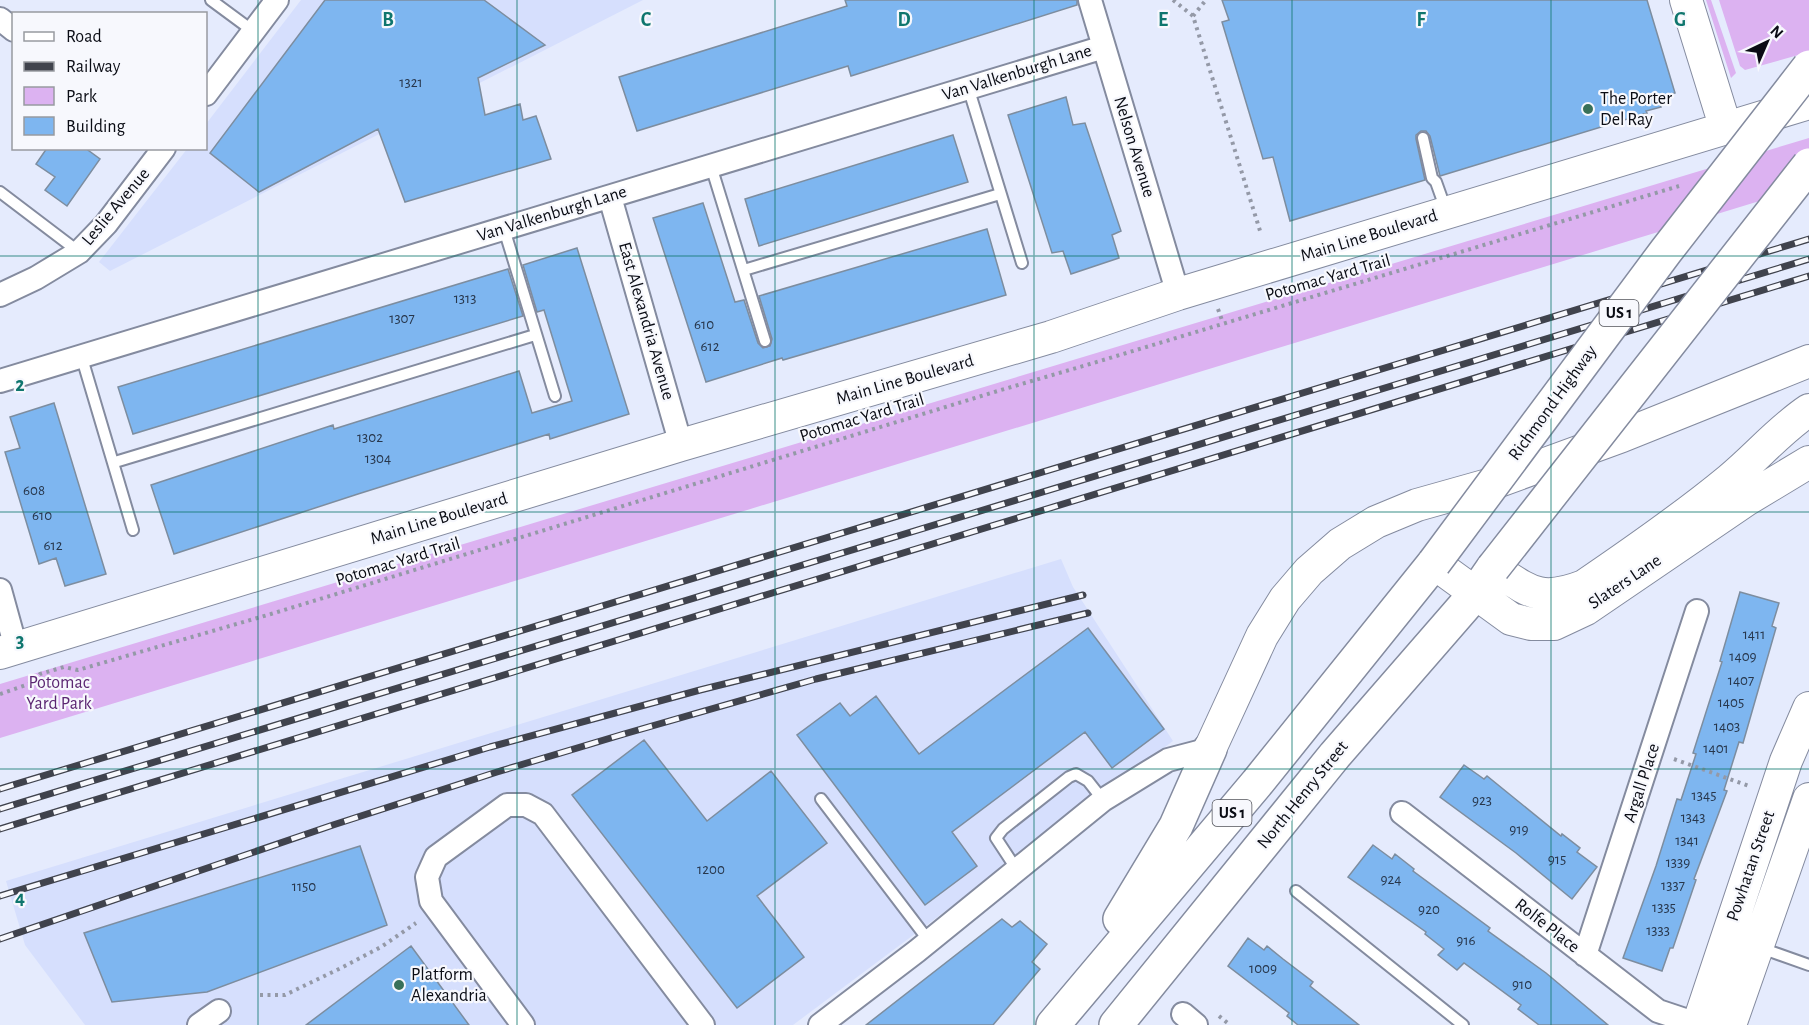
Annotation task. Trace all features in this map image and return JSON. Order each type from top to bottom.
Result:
[{"type":"highway","name":"Richmond Highway","points":[[1053,1025],[1257,783],[1407,598],[1666,251],[1809,67]]},
{"type":"highway","name":"US 1","points":[[1484,581],[1809,165]]},
{"type":"highway","name":"North Henry Street","points":[[1116,1025],[1335,755],[1484,581]]},
{"type":"highway","points":[[1053,1025],[1176,826],[1210,749]]},
{"type":"street","points":[[207,93],[277,0]]},
{"type":"street","name":"Nelson Avenue","points":[[1090,0],[1178,294]]},
{"type":"street","points":[[1686,0],[1726,129]]},
{"type":"street","points":[[0,19],[12,28]]},
{"type":"street","name":"Van Valkenburgh Lane","points":[[0,381],[1104,47]]},
{"type":"street","name":"Main Line Boulevard","points":[[8,650],[681,445],[1051,337],[1178,294],[1809,103]]},
{"type":"street","name":"Leslie Avenue","points":[[0,295],[36,278],[79,252],[106,224],[162,150]]},
{"type":"street","name":"East Alexandria Avenue","points":[[610,197],[681,445]]},
{"type":"street","points":[[820,1025],[929,941],[1104,800],[1168,760],[1210,749],[1262,636],[1285,599],[1309,571],[1340,544],[1376,522],[1417,505],[1510,477],[1622,436],[1809,361]]},
{"type":"street","name":"Slaters Lane","points":[[1434,563],[1484,581],[1542,595],[1566,593],[1584,586],[1703,501],[1784,429],[1809,410]]},
{"type":"street","name":"Slaters Lane","points":[[1484,581],[1511,619],[1531,624],[1554,624],[1586,609],[1746,500],[1809,462]]},
{"type":"street","points":[[0,590],[8,650]]},
{"type":"street","name":"Argall Place","points":[[1585,955],[1697,611]]},
{"type":"street","name":"Powhatan Street","points":[[1730,1025],[1742,940],[1786,761],[1809,708]]},
{"type":"street","name":"Powhatan Street","points":[[1698,1025],[1742,940],[1809,799]]},
{"type":"street","points":[[523,1025],[431,901],[427,878],[436,857],[507,805],[526,805],[543,814],[704,1025]]},
{"type":"street","name":"Rolfe Place","points":[[1402,813],[1658,1011],[1698,1025]]},
{"type":"street","points":[[200,1025],[219,1011]]},
{"type":"lane","points":[[211,0],[253,31]]},
{"type":"lane","points":[[968,87],[1022,263]]},
{"type":"lane","points":[[1423,138],[1432,178],[1436,182],[1447,213]]},
{"type":"lane","points":[[711,166],[765,341]]},
{"type":"lane","points":[[0,192],[79,252]]},
{"type":"lane","points":[[744,270],[1000,194]]},
{"type":"lane","points":[[504,229],[555,396]]},
{"type":"lane","points":[[115,462],[535,335]]},
{"type":"lane","points":[[81,356],[134,530]]},
{"type":"lane","points":[[1017,870],[996,838],[1002,830],[1076,774],[1088,781],[1104,800]]},
{"type":"lane","points":[[821,798],[929,941]]},
{"type":"lane","points":[[1296,891],[1463,1025]]},
{"type":"lane","points":[[1742,940],[1809,964]]},
{"type":"path","points":[[1173,0],[1193,16],[1261,234]]},
{"type":"path","points":[[1193,16],[1206,0]]},
{"type":"path","name":"Potomac Yard Trail","points":[[0,694],[32,683],[40,674],[64,667],[78,670],[271,614],[967,400],[1684,184]]},
{"type":"path","points":[[1668,757],[1752,788]]},
{"type":"path","points":[[260,995],[285,995],[362,957],[416,923]]},
{"type":"shaded area","points":[[301,0],[643,0],[110,271],[99,262],[186,150],[207,150],[207,123]]},
{"type":"shaded area","points":[[1061,559],[1073,587],[1173,741],[793,1025],[85,1025],[25,945],[6,881]]},
{"type":"green space","points":[[1706,0],[1711,0],[1736,73],[1731,78]]},
{"type":"green space","points":[[1719,0],[1809,0],[1809,52],[1745,70],[1740,66]]},
{"type":"green space","name":"Potomac Yard Park","points":[[1809,138],[1809,186],[0,738],[0,684]]},
{"type":"building","points":[[325,0],[484,0],[545,45],[478,78],[485,115],[520,104],[523,120],[536,116],[551,159],[405,202],[378,129],[259,192],[210,153]]},
{"type":"building","points":[[845,0],[1077,0],[1077,5],[851,76],[848,66],[637,131],[619,77],[847,6]]},
{"type":"building","points":[[1222,0],[1647,0],[1675,93],[1657,97],[1661,107],[1646,111],[1647,113],[1440,176],[1430,136],[1426,131],[1421,131],[1416,135],[1416,139],[1425,180],[1290,221],[1273,157],[1263,159],[1222,22],[1229,20]]},
{"type":"building","points":[[1066,97],[1073,125],[1085,123],[1121,231],[1112,235],[1119,258],[1071,274],[1063,251],[1052,253],[1008,115]]},
{"type":"building","points":[[953,135],[968,182],[759,246],[745,199]]},
{"type":"building","points":[[46,150],[88,150],[100,159],[67,206],[45,190],[55,177],[36,164]]},
{"type":"building","points":[[703,203],[735,302],[744,300],[758,343],[763,348],[770,346],[772,339],[759,296],[987,229],[1006,295],[783,360],[782,358],[706,382],[653,218]]},
{"type":"building","points":[[577,248],[629,414],[550,439],[549,434],[174,554],[151,485],[333,425],[334,429],[519,371],[532,413],[572,401],[544,310],[537,312],[523,265]]},
{"type":"building","points":[[508,269],[523,316],[133,434],[118,387]]},
{"type":"building","points":[[54,403],[106,574],[65,586],[56,558],[39,564],[5,452],[20,448],[10,417]]},
{"type":"building","points":[[1740,592],[1779,603],[1772,626],[1776,628],[1743,743],[1739,742],[1724,790],[1727,791],[1694,879],[1696,880],[1673,948],[1670,948],[1662,971],[1623,958],[1677,799],[1681,800],[1696,754],[1693,753],[1722,662],[1720,661]]},
{"type":"building","points":[[1088,628],[1164,729],[1112,768],[1085,732],[952,832],[977,866],[925,905],[797,735],[840,703],[850,716],[876,696],[919,754]]},
{"type":"building","points":[[644,740],[707,821],[771,771],[827,843],[757,896],[804,957],[737,1008],[572,795]]},
{"type":"building","points":[[1464,765],[1484,779],[1487,776],[1561,836],[1562,834],[1580,848],[1577,852],[1597,867],[1572,899],[1516,853],[1440,797]]},
{"type":"building","points":[[1373,845],[1392,859],[1395,854],[1414,869],[1413,871],[1490,928],[1488,931],[1546,973],[1608,1025],[1539,1025],[1518,1009],[1521,1005],[1464,963],[1457,970],[1438,955],[1444,949],[1425,934],[1426,932],[1348,877]]},
{"type":"building","points":[[360,846],[387,925],[207,992],[112,1002],[84,933]]},
{"type":"building","points":[[1002,919],[1012,927],[1020,921],[1047,944],[1032,962],[1040,969],[993,1025],[866,1025]]},
{"type":"building","points":[[1248,938],[1264,950],[1267,946],[1313,982],[1310,986],[1359,1025],[1298,1025],[1287,1016],[1289,1013],[1228,966]]},
{"type":"building","name":"Platform Alexandria","points":[[411,946],[469,1025],[306,1025],[387,964]]},
{"type":"railway","points":[[0,789],[1809,239]]},
{"type":"railway","points":[[0,809],[1809,259]]},
{"type":"railway","points":[[0,829],[1809,276]]},
{"type":"railway","points":[[0,896],[490,747],[700,690],[1083,595]]},
{"type":"railway","points":[[0,939],[333,825],[497,772],[816,679],[1088,613]]},
{"type":"place","name":"The Porter Del Ray","points":[[1588,109]]},
{"type":"place","name":"Platform Alexandria","points":[[399,985]]}]
